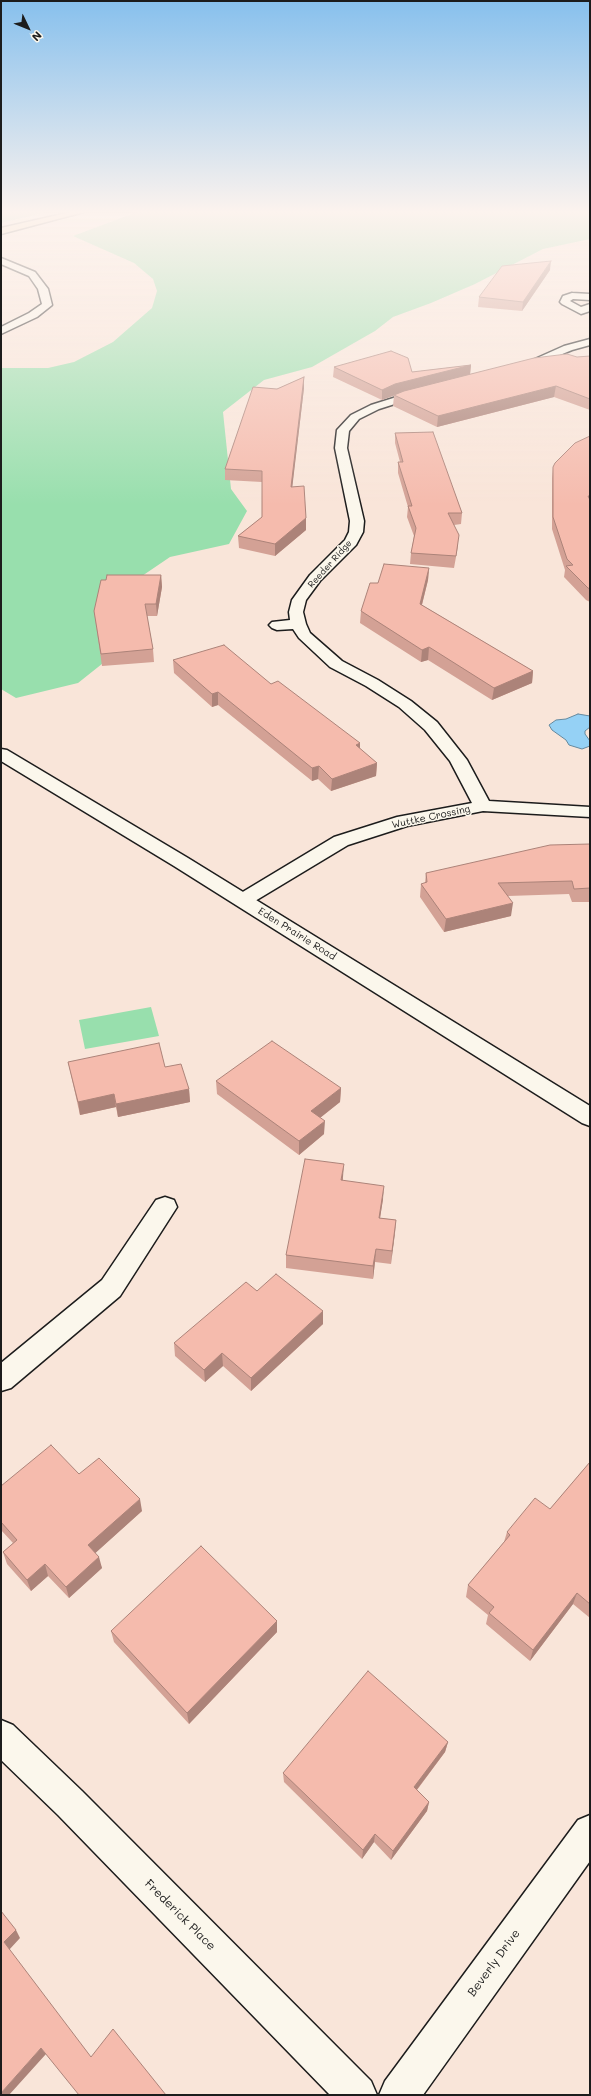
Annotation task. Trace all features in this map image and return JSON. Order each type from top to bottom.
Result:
[{"type":"street","points":[[1,331],[40,310]]},
{"type":"street","points":[[506,371],[535,363],[568,348],[590,342]]},
{"type":"street","name":"Reeder Ridge","points":[[298,624],[296,612],[299,600],[315,578],[351,542],[356,532],[357,521],[341,448],[343,430],[355,417],[375,406],[433,390]]},
{"type":"street","points":[[277,625],[298,624],[304,636],[336,664],[372,683],[405,704],[431,726],[458,760],[482,806]]},
{"type":"street","name":"Eden Prairie Road","points":[[1,754],[243,900],[590,1118]]},
{"type":"street","name":"Wuttke Crossing","points":[[243,900],[341,841],[403,821],[482,806],[590,812]]},
{"type":"street","points":[[1,1379],[110,1288],[164,1208]]},
{"type":"street","name":"Frederick Place","points":[[1,1737],[70,1804],[357,2095]]},
{"type":"street","name":"Beverly Drive","points":[[399,2095],[590,1832]]},
{"type":"green space","points":[[150,310],[413,310],[393,317],[375,331],[312,367],[264,380],[223,412],[231,489],[247,511],[229,544],[170,557],[142,576],[117,652],[78,683],[16,698],[1,689],[1,368],[48,368],[74,362],[113,342]]},
{"type":"green space","points":[[151,1007],[159,1036],[85,1049],[79,1020]]},
{"type":"water","points":[[578,714],[590,716],[590,727],[585,731],[585,734],[590,741],[590,746],[582,749],[569,745],[566,740],[552,730],[549,725],[556,720],[566,719]]},
{"type":"building","points":[[391,351],[408,358],[412,372],[471,365],[395,384],[382,390],[334,367]]},
{"type":"building","points":[[567,354],[577,357],[590,356],[590,399],[556,386],[438,416],[394,395],[404,391],[534,358]]},
{"type":"building","points":[[304,377],[291,487],[304,486],[306,518],[275,544],[238,536],[262,517],[262,471],[225,469],[253,387],[277,389]]},
{"type":"building","points":[[433,432],[462,513],[448,513],[459,535],[456,556],[411,553],[416,528],[408,506],[412,506],[398,462],[403,462],[395,433]]},
{"type":"building","points":[[590,436],[590,496],[588,496],[590,500],[590,589],[566,566],[573,565],[567,559],[553,517],[553,467],[555,463],[575,443]]},
{"type":"building","points":[[384,564],[429,568],[420,604],[533,671],[494,688],[429,647],[422,650],[361,611],[370,583],[378,583]]},
{"type":"building","points":[[107,575],[161,575],[156,604],[145,604],[153,649],[101,654],[94,611],[101,580],[106,580]]},
{"type":"building","points":[[224,645],[271,684],[278,681],[360,743],[356,745],[377,763],[332,779],[319,766],[312,768],[218,692],[212,694],[173,660]]},
{"type":"building","points":[[590,844],[590,888],[574,889],[572,881],[498,883],[513,903],[446,919],[421,884],[427,882],[426,873],[550,845]]},
{"type":"building","points":[[272,1041],[341,1088],[311,1111],[325,1121],[299,1141],[216,1081]]},
{"type":"building","points":[[159,1043],[165,1067],[181,1064],[189,1089],[116,1104],[114,1094],[78,1102],[68,1062]]},
{"type":"building","points":[[305,1159],[344,1164],[341,1180],[384,1186],[379,1218],[396,1220],[392,1251],[376,1249],[373,1266],[286,1255]]},
{"type":"building","points":[[276,1274],[323,1311],[251,1378],[222,1353],[204,1370],[174,1343],[246,1282],[257,1291]]},
{"type":"building","points":[[51,1445],[79,1474],[99,1458],[140,1499],[88,1545],[99,1557],[66,1587],[45,1564],[27,1580],[3,1552],[17,1540],[1,1522],[1,1486]]},
{"type":"building","points":[[590,1462],[590,1604],[577,1593],[533,1650],[489,1613],[494,1607],[468,1585],[510,1535],[507,1532],[535,1498],[550,1509]]},
{"type":"building","points":[[201,1546],[277,1621],[187,1713],[111,1631]]},
{"type":"building","points":[[368,1671],[448,1742],[414,1787],[429,1802],[393,1851],[375,1834],[363,1850],[283,1773]]},
{"type":"building","points":[[1,1911],[16,1930],[4,1942],[91,2057],[113,2029],[166,2095],[79,2095],[41,2048],[1,2093]]}]
